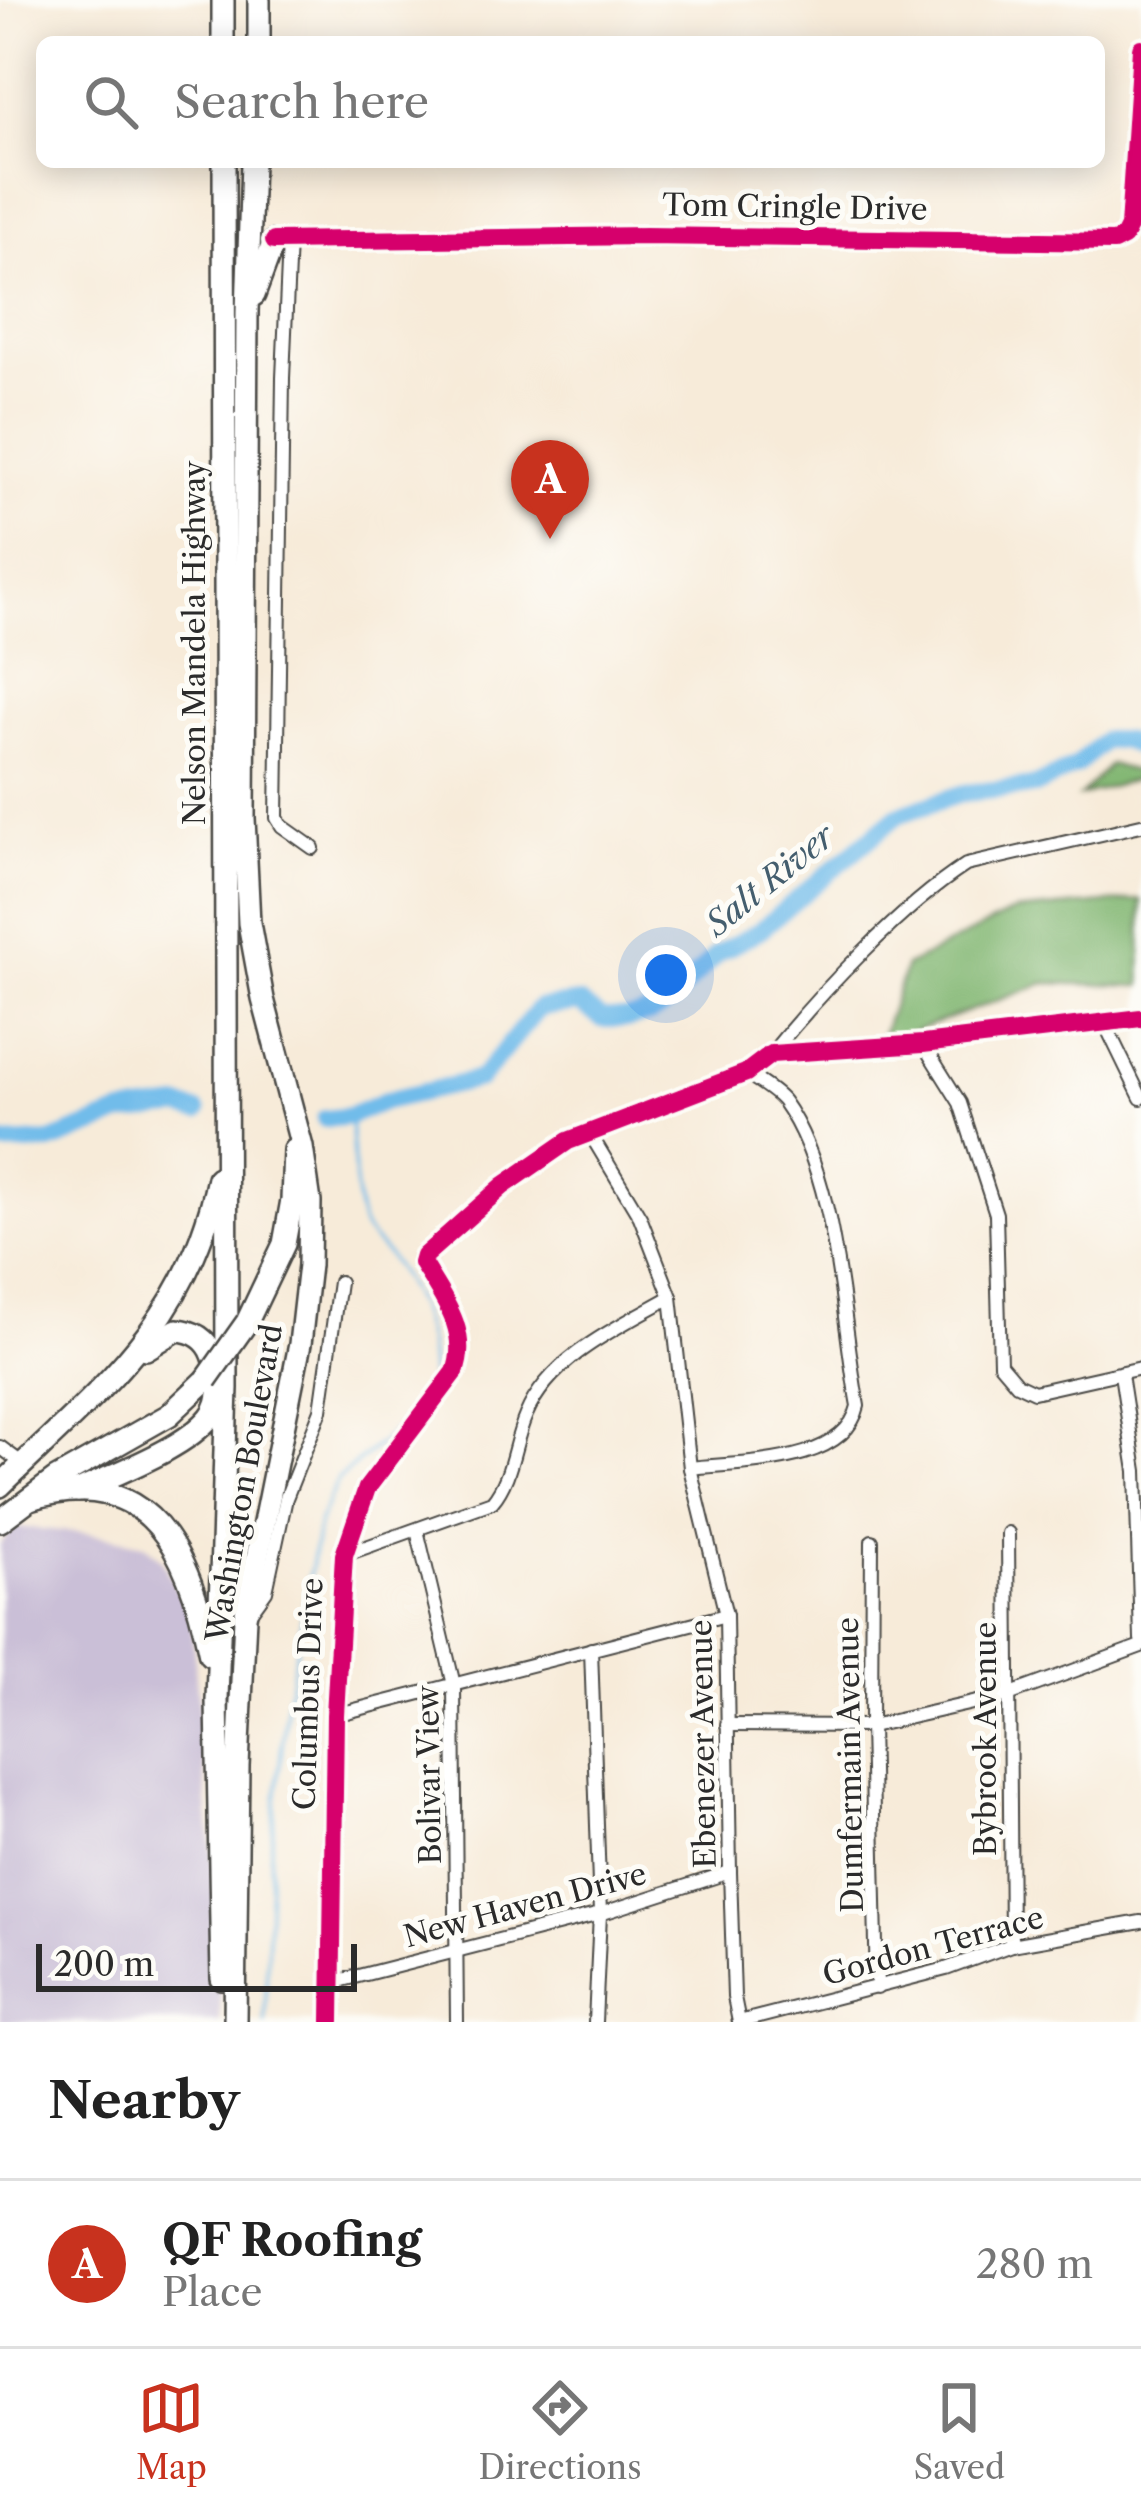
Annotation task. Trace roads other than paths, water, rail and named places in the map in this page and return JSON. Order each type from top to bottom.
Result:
[{"type":"highway","points":[[223,0],[223,36]]},
{"type":"highway","points":[[259,0],[259,36]]},
{"type":"highway","name":"Nelson Mandela Highway","points":[[224,168],[226,1124]]},
{"type":"highway","name":"Nelson Mandela Highway","points":[[253,168],[247,312],[244,818],[249,923],[288,1102]]},
{"type":"highway","points":[[247,312],[282,241]]},
{"type":"highway","points":[[0,1521],[56,1479],[169,1415],[206,1380],[247,1322],[284,1244],[294,1150],[288,1102]]},
{"type":"highway","name":"Washington Boulevard","points":[[236,2022],[238,1766],[245,1617],[300,1344],[309,1265],[308,1183],[288,1102]]},
{"type":"highway","points":[[0,1486],[79,1414],[171,1305],[217,1184],[226,1124]]},
{"type":"highway","name":"Washington Boulevard","points":[[222,2022],[218,1700],[227,1388],[226,1124]]},
{"type":"highway","points":[[80,1491],[190,1433],[211,1416],[219,1397],[219,1373],[210,1346],[186,1330],[160,1337],[117,1372]]},
{"type":"highway","points":[[30,1499],[80,1491],[102,1494],[133,1505],[154,1520],[194,1587],[218,1700]]},
{"type":"street","name":"Tom Cringle Drive","points":[[282,241],[646,236],[1114,242],[1129,227],[1141,48]]},
{"type":"street","points":[[282,241],[277,818],[314,848]]},
{"type":"street","name":"Columbus Drive","points":[[331,2022],[335,1715],[344,1555],[368,1488],[455,1372],[462,1352],[451,1306],[422,1264],[424,1256],[502,1186],[568,1141],[746,1073],[772,1054],[862,956],[966,865],[1141,825]]},
{"type":"street","points":[[772,1054],[923,1044],[1141,1018]]},
{"type":"street","points":[[1103,1020],[1141,1098]]},
{"type":"street","points":[[923,1044],[960,1103],[996,1214],[1000,1364],[1007,1375],[1034,1392],[1141,1368]]},
{"type":"street","points":[[690,1468],[805,1454],[843,1436],[854,1423],[858,1406],[834,1243],[812,1160],[782,1099],[746,1073]]},
{"type":"street","name":"Ebenezer Avenue","points":[[589,1132],[640,1216],[671,1297],[690,1468],[726,1615],[730,1872],[739,2022]]},
{"type":"street","points":[[245,1617],[266,1591],[286,1498],[321,1410],[339,1282]]},
{"type":"street","points":[[344,1555],[492,1502],[512,1463],[526,1412],[554,1374],[599,1338],[671,1297]]},
{"type":"street","points":[[727,1725],[871,1726],[1008,1695],[1141,1643],[1136,1471],[1120,1374]]},
{"type":"street","points":[[0,1447],[23,1464]]},
{"type":"street","name":"Bolivar View","points":[[418,1530],[454,1685],[457,2022]]},
{"type":"street","name":"Bybrook Avenue","points":[[1008,1532],[1011,1945]]},
{"type":"street","name":"Dumfermain Avenue","points":[[872,1541],[877,1988]]},
{"type":"street","name":"Columbus Drive","points":[[335,1715],[726,1615]]},
{"type":"street","points":[[591,1649],[600,1913],[595,2022]]},
{"type":"street","name":"New Haven Drive","points":[[331,1983],[600,1913],[730,1872]]},
{"type":"street","name":"Gordon Terrace","points":[[739,2022],[946,1969],[1011,1945],[1141,1922]]},
{"type":"waterway","name":"Salt River","points":[[325,1119],[480,1079],[539,1008],[579,1003],[602,1019],[652,1013],[668,1004],[717,954],[760,930],[898,815],[964,793],[1035,786],[1076,766],[1104,740],[1123,740],[1141,748]]},
{"type":"waterway","name":"Salt River","points":[[0,1144],[50,1142],[122,1114],[180,1107],[198,1112]]},
{"type":"waterway","points":[[350,1116],[361,1219],[400,1273],[424,1323],[430,1360],[428,1398]]},
{"type":"waterway","points":[[265,2022],[271,1847],[286,1709],[319,1522],[338,1479],[415,1414]]},
{"type":"place","name":"QF Roofing","points":[[550,539]]}]
